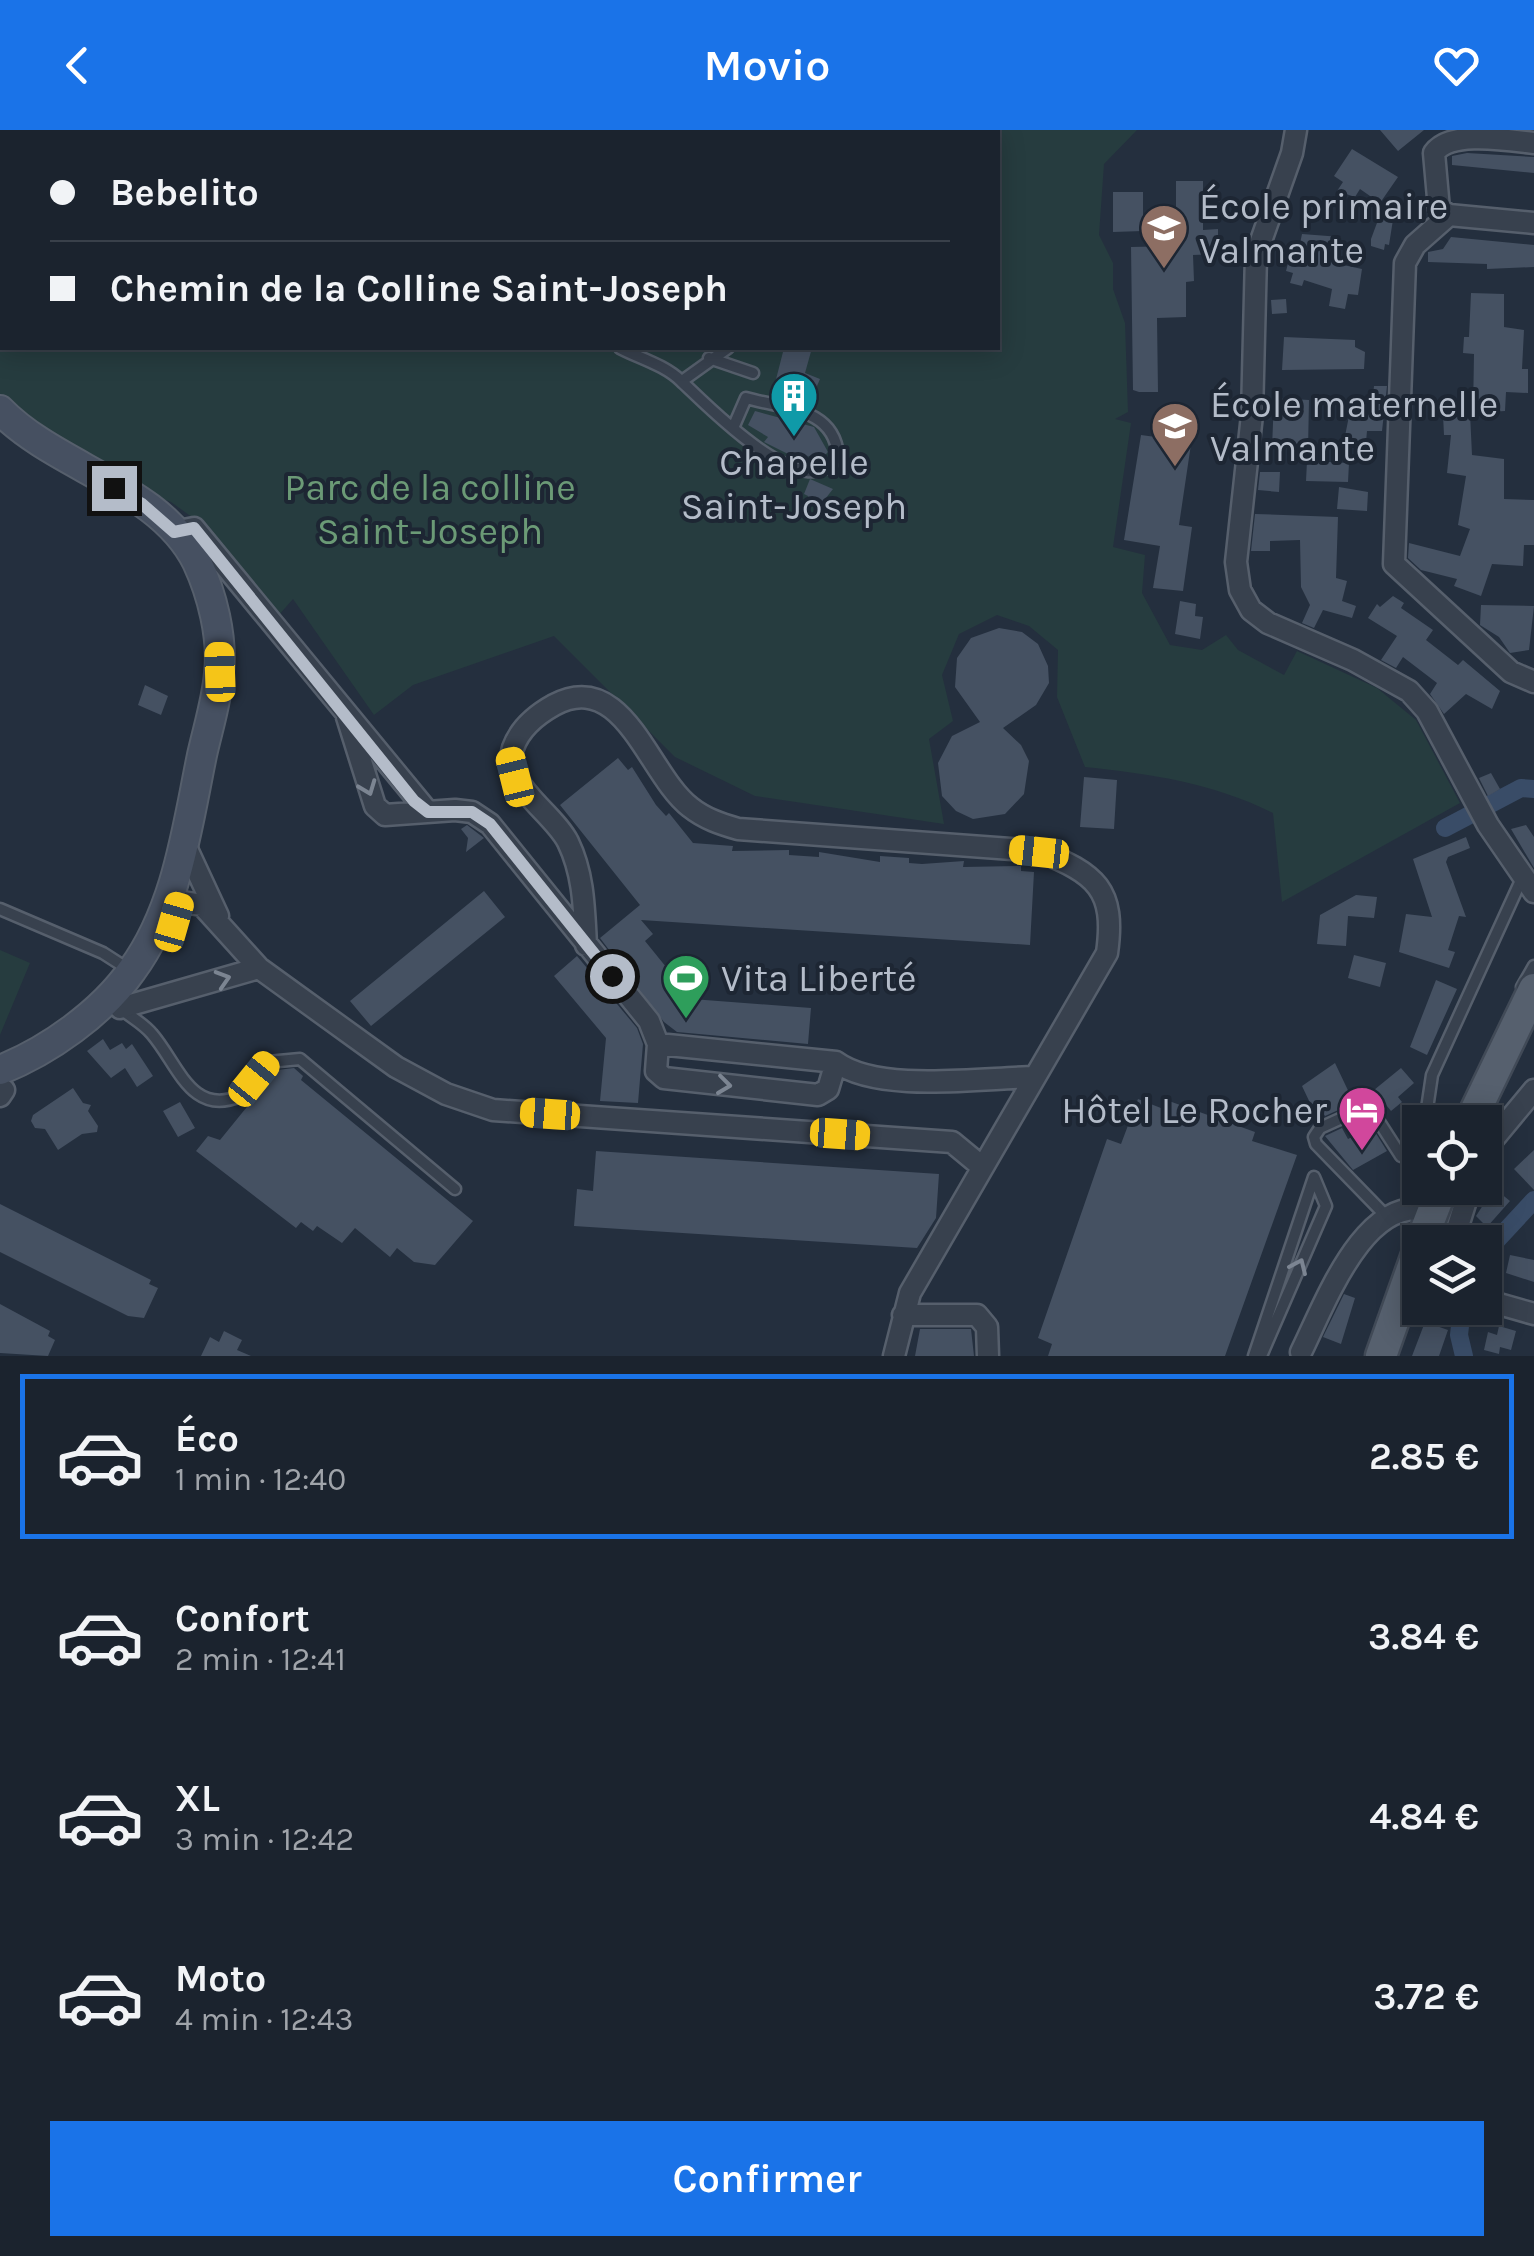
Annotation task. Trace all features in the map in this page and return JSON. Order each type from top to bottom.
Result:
[{"type":"main road","points":[[1478,1105],[1534,989]]},
{"type":"main road","points":[[1381,1356],[1402,1297]]},
{"type":"street","points":[[1296,130],[1292,153],[1254,263],[1252,415],[1236,562],[1240,590],[1251,610],[1268,624],[1353,660],[1409,691],[1428,711],[1488,825],[1528,884]]},
{"type":"street","points":[[1534,143],[1452,138],[1438,145],[1434,153],[1439,209],[1448,215],[1534,223]]},
{"type":"street","points":[[1448,215],[1415,245],[1405,263],[1394,564],[1510,672],[1534,682]]},
{"type":"street","points":[[0,410],[38,442],[142,504],[174,532],[196,560],[218,632],[220,672],[160,962],[120,1008],[1,1087]]},
{"type":"street","points":[[174,532],[194,528],[428,812]]},
{"type":"street","points":[[586,946],[581,874],[566,838],[515,777],[510,758],[518,735],[538,714],[569,697],[600,699],[627,722],[688,806],[713,821],[738,829],[1039,852],[1071,864],[1095,880],[1110,918],[1106,953],[910,1293],[894,1356]]},
{"type":"street","points":[[347,717],[375,806],[392,817],[472,812],[490,824],[650,1021],[658,1044],[656,1071],[664,1078],[818,1095],[828,1089],[836,1062]]},
{"type":"street","points":[[186,837],[223,927]]},
{"type":"street","points":[[175,900],[202,905],[259,968],[396,1067],[446,1094],[494,1110],[949,1142],[1004,1128]]},
{"type":"street","points":[[1,1087],[96,1008],[144,977],[259,968]]},
{"type":"street","points":[[658,1044],[836,1062],[852,1074],[900,1082],[1034,1077]]},
{"type":"street","points":[[1502,1129],[1534,1090]]},
{"type":"street","points":[[949,1142],[981,1166]]},
{"type":"street","points":[[1301,1352],[1356,1248],[1386,1216],[1412,1205]]},
{"type":"street","points":[[1502,1305],[1534,1314]]},
{"type":"street","points":[[903,1316],[977,1315],[988,1327],[988,1356]]},
{"type":"lane","points":[[624,350],[682,381],[698,401],[733,428],[773,458],[800,470],[828,468],[838,455],[832,431],[820,419],[754,400],[746,398],[733,428]]},
{"type":"lane","points":[[682,381],[724,350]]},
{"type":"lane","points":[[709,358],[753,372]]},
{"type":"lane","points":[[1428,1105],[1432,1075],[1528,884]]},
{"type":"lane","points":[[0,909],[103,953],[144,977]]},
{"type":"lane","points":[[1466,1105],[1534,966]]},
{"type":"lane","points":[[120,1008],[151,1032],[193,1094],[211,1102],[240,1096],[268,1062],[300,1059],[455,1190]]},
{"type":"lane","points":[[1386,1216],[1316,1144],[1314,1137],[1320,1128],[1364,1108],[1374,1114],[1400,1156]]},
{"type":"lane","points":[[1254,1356],[1314,1177],[1326,1206],[1261,1356]]},
{"type":"lane","points":[[1370,1356],[1428,1205]]},
{"type":"green space","name":"Parc de la colline Saint-Joseph","points":[[1000,130],[1137,130],[1104,164],[1099,235],[1113,263],[1113,289],[1125,323],[1128,412],[1115,419],[1131,423],[1113,547],[1145,555],[1142,593],[1170,645],[1202,650],[1226,635],[1238,650],[1284,675],[1297,651],[1377,688],[1416,720],[1460,803],[1282,902],[1273,813],[1182,781],[1085,767],[1057,697],[1058,650],[1029,626],[997,615],[959,634],[942,675],[953,721],[929,739],[944,824],[755,796],[675,757],[554,636],[413,685],[374,715],[293,599],[278,616],[196,520],[171,502],[125,485],[37,435],[0,397],[0,350],[1000,350]]},
{"type":"green space","points":[[0,950],[30,963],[0,1035]]},
{"type":"building","points":[[1380,130],[1424,130],[1398,151]]},
{"type":"building","points":[[1352,149],[1398,177],[1380,203],[1360,189],[1355,197],[1337,191],[1343,182],[1334,176]]},
{"type":"building","points":[[1467,153],[1534,157],[1534,173],[1452,165],[1452,156]]},
{"type":"building","points":[[1176,181],[1203,181],[1203,230],[1218,229],[1218,254],[1193,255],[1194,281],[1186,282],[1186,317],[1157,318],[1158,392],[1139,392],[1133,390],[1131,247],[1176,246]]},
{"type":"building","points":[[1113,192],[1143,192],[1143,231],[1113,232]]},
{"type":"building","points":[[1384,204],[1395,207],[1389,245],[1385,244],[1384,250],[1371,246],[1371,239]]},
{"type":"building","points":[[1302,234],[1341,237],[1334,263],[1362,269],[1358,295],[1348,294],[1345,309],[1329,306],[1332,289],[1304,280],[1302,286],[1290,283],[1293,273],[1286,271],[1291,252],[1298,253]]},
{"type":"building","points":[[1451,237],[1534,245],[1534,267],[1487,269],[1487,264],[1428,262],[1428,252],[1443,249]]},
{"type":"building","points":[[1471,293],[1504,294],[1504,327],[1524,330],[1522,369],[1528,369],[1528,393],[1506,392],[1505,411],[1473,413],[1474,354],[1463,353],[1464,337],[1469,337]]},
{"type":"building","points":[[1286,299],[1287,313],[1272,314],[1271,300]]},
{"type":"building","points":[[1284,337],[1355,340],[1355,347],[1365,352],[1364,369],[1282,370]]},
{"type":"building","points":[[783,350],[811,350],[805,373],[820,379],[814,393],[792,384],[786,398],[772,395]]},
{"type":"building","points":[[1374,386],[1387,386],[1382,431],[1367,431],[1366,442],[1344,441],[1352,406],[1372,406]]},
{"type":"building","points":[[1274,398],[1309,400],[1308,450],[1272,448]]},
{"type":"building","name":"Chapelle Saint-Joseph","points":[[755,411],[814,427],[828,452],[821,459],[809,461],[810,456],[798,459],[764,442],[768,437],[748,425]]},
{"type":"building","points":[[1470,413],[1472,455],[1504,459],[1504,499],[1534,500],[1534,545],[1524,545],[1523,566],[1492,564],[1481,596],[1454,586],[1457,579],[1421,570],[1408,558],[1409,543],[1460,556],[1470,529],[1458,525],[1466,476],[1447,473],[1451,435],[1444,435],[1443,415]]},
{"type":"building","points":[[1166,419],[1194,424],[1179,525],[1192,527],[1183,591],[1153,588],[1160,546],[1124,540],[1141,435],[1163,438]]},
{"type":"building","points":[[1307,461],[1349,463],[1348,482],[1306,481]]},
{"type":"building","points":[[1260,472],[1280,472],[1279,492],[1258,490]]},
{"type":"building","points":[[810,479],[833,489],[818,508],[807,503],[808,496],[804,494]]},
{"type":"building","points":[[1339,487],[1368,492],[1367,511],[1337,509]]},
{"type":"building","points":[[1255,514],[1338,517],[1336,578],[1347,581],[1342,601],[1356,606],[1352,618],[1323,610],[1314,628],[1302,623],[1310,605],[1301,587],[1300,540],[1270,541],[1270,551],[1251,551]]},
{"type":"building","points":[[1393,596],[1404,603],[1401,608],[1433,630],[1426,640],[1458,665],[1463,660],[1500,691],[1492,709],[1466,694],[1444,714],[1430,694],[1437,683],[1403,657],[1396,668],[1381,660],[1397,636],[1368,618],[1377,604],[1380,607]]},
{"type":"building","points":[[1180,601],[1196,604],[1195,616],[1203,617],[1200,639],[1175,634]]},
{"type":"building","points":[[1481,605],[1534,606],[1529,650],[1510,653],[1499,637],[1480,625]]},
{"type":"building","points":[[999,628],[1022,632],[1038,644],[1048,666],[1049,683],[1036,705],[1003,728],[1021,745],[1029,761],[1024,794],[1005,814],[973,819],[956,811],[942,796],[938,763],[952,736],[980,722],[955,687],[957,658],[971,638]]},
{"type":"building","points":[[145,685],[168,696],[161,715],[138,705]]},
{"type":"building","points":[[618,758],[628,770],[632,767],[656,805],[666,816],[669,813],[693,843],[733,846],[732,851],[789,850],[789,855],[819,857],[819,852],[880,862],[880,856],[909,858],[909,863],[922,864],[964,861],[963,867],[1021,866],[1021,871],[1034,872],[1030,945],[641,920],[653,934],[645,941],[692,999],[811,1008],[808,1044],[677,1032],[664,1022],[600,938],[640,905],[560,805]]},
{"type":"building","points":[[1491,773],[1500,789],[1488,796],[1479,778]]},
{"type":"building","points":[[1084,777],[1117,780],[1114,829],[1080,827]]},
{"type":"building","points":[[467,825],[484,838],[466,852],[468,838],[461,829]]},
{"type":"building","points":[[1526,825],[1534,837],[1534,868],[1511,829]]},
{"type":"building","points":[[1466,837],[1470,848],[1448,857],[1446,862],[1466,917],[1459,916],[1448,950],[1455,952],[1449,968],[1399,952],[1406,914],[1432,917],[1413,859]]},
{"type":"building","points":[[484,891],[505,917],[371,1026],[350,1001]]},
{"type":"building","points":[[1356,895],[1377,897],[1374,918],[1348,916],[1346,946],[1317,944],[1320,915]]},
{"type":"building","points":[[1354,955],[1386,963],[1380,987],[1348,978]]},
{"type":"building","points":[[577,956],[637,1028],[643,1044],[638,1103],[600,1101],[606,1038],[554,976]]},
{"type":"building","points":[[1436,980],[1457,989],[1427,1055],[1410,1047]]},
{"type":"building","points":[[103,1039],[110,1050],[122,1043],[126,1049],[132,1044],[153,1076],[137,1087],[125,1068],[111,1078],[87,1051]]},
{"type":"building","points":[[1335,1063],[1354,1103],[1325,1116],[1315,1102],[1311,1105],[1302,1086]]},
{"type":"building","points":[[294,1068],[303,1076],[301,1080],[473,1221],[435,1265],[414,1262],[397,1248],[390,1257],[355,1228],[342,1243],[317,1226],[313,1231],[301,1222],[296,1228],[196,1151],[208,1136],[220,1140],[277,1070]]},
{"type":"building","points":[[1401,1068],[1414,1083],[1398,1097],[1402,1102],[1391,1111],[1374,1090]]},
{"type":"building","points":[[73,1088],[83,1103],[91,1105],[88,1111],[98,1126],[97,1132],[82,1134],[58,1150],[45,1129],[35,1128],[31,1121],[33,1115]]},
{"type":"building","points":[[1138,1099],[1166,1110],[1169,1101],[1255,1132],[1252,1141],[1297,1155],[1225,1356],[1048,1356],[1052,1344],[1038,1338],[1107,1139],[1121,1144]]},
{"type":"building","points":[[180,1102],[195,1128],[178,1137],[163,1111]]},
{"type":"building","points":[[1372,1127],[1387,1151],[1353,1170],[1325,1136],[1342,1128],[1348,1139]]},
{"type":"building","points":[[1534,1150],[1534,1190],[1514,1169]]},
{"type":"building","points":[[596,1151],[939,1174],[936,1218],[917,1248],[574,1226],[577,1189],[593,1191]]},
{"type":"building","points":[[1502,1194],[1510,1201],[1489,1225],[1476,1216],[1483,1205],[1502,1205]]},
{"type":"building","points":[[0,1204],[151,1280],[149,1284],[158,1288],[144,1318],[128,1316],[0,1252]]},
{"type":"building","points":[[1510,1255],[1534,1260],[1534,1282],[1506,1273]]},
{"type":"building","points":[[1344,1294],[1355,1298],[1341,1344],[1323,1337]]},
{"type":"building","points":[[0,1304],[50,1331],[48,1336],[55,1340],[48,1356],[0,1353]]},
{"type":"building","points":[[1424,1325],[1448,1330],[1439,1356],[1412,1356]]},
{"type":"building","points":[[1499,1326],[1516,1331],[1511,1350],[1500,1347],[1499,1354],[1484,1350],[1488,1332],[1497,1335]]},
{"type":"building","points":[[920,1329],[971,1329],[974,1356],[915,1356]]},
{"type":"building","points":[[224,1331],[242,1340],[237,1350],[251,1356],[201,1356],[210,1337],[219,1342]]},
{"type":"waterway","points":[[1445,828],[1521,788],[1534,789]]},
{"type":"waterway","points":[[1502,1235],[1534,1200]]},
{"type":"waterway","points":[[1460,1325],[1464,1356]]},
{"type":"place","name":"École primaire Valmante","points":[[1164,270]]},
{"type":"place","name":"Chapelle Saint-Joseph","points":[[794,438]]},
{"type":"place","name":"École maternelle Valmante","points":[[1175,468]]},
{"type":"place","name":"Vita Liberté","points":[[686,1020]]},
{"type":"place","name":"Hôtel Le Rocher","points":[[1362,1152]]},
{"type":"route","points":[[114,488],[142,504],[174,532],[194,528],[240,580],[414,801],[428,812],[472,812],[490,824],[612,976]]}]
